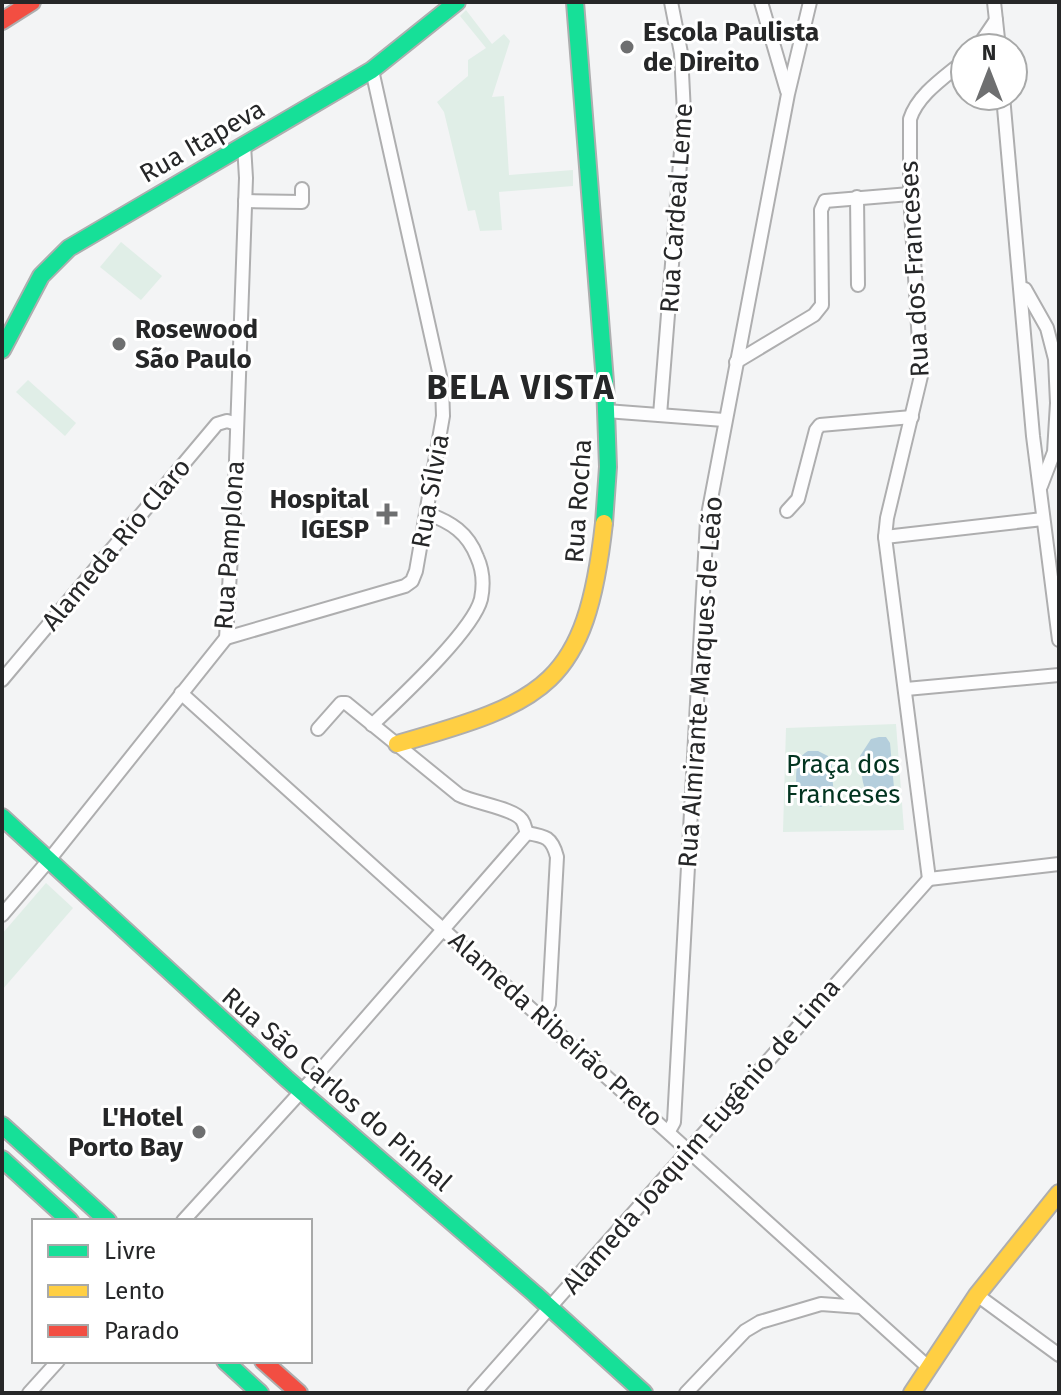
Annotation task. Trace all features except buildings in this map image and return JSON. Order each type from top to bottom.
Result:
[{"type":"street","points":[[2,21],[32,2]]},
{"type":"street","name":"Rua Itapeva","points":[[2,350],[41,276],[69,248],[372,70],[457,2]]},
{"type":"street","name":"Rua Rocha","points":[[397,744],[472,721],[531,697],[567,661],[586,619],[601,560],[608,495],[606,411],[575,2]]},
{"type":"street","name":"Rua Cardeal Leme","points":[[660,415],[684,113],[681,53],[671,2]]},
{"type":"street","points":[[761,2],[788,94]]},
{"type":"street","name":"Rua Almirante Marques de Leão","points":[[669,1131],[674,1122],[675,1107],[705,544],[724,420],[788,94],[810,2]]},
{"type":"street","points":[[994,2],[997,32]]},
{"type":"street","points":[[988,32],[996,20]]},
{"type":"street","name":"Rua Sílvia","points":[[226,638],[405,586],[412,581],[416,571],[443,416],[442,385],[372,70]]},
{"type":"street","name":"Rua dos Franceses","points":[[929,879],[885,537],[921,376],[908,132],[913,109],[949,74]]},
{"type":"street","points":[[1005,112],[1033,436],[1059,640]]},
{"type":"street","name":"Rua Pamplona","points":[[2,915],[226,638],[237,424],[245,201],[244,145]]},
{"type":"street","points":[[736,362],[818,311],[824,296],[822,205],[829,199],[910,194]]},
{"type":"street","points":[[857,197],[858,285]]},
{"type":"street","points":[[245,201],[302,202]]},
{"type":"street","points":[[1022,283],[1047,328],[1055,359],[1054,452],[1041,487]]},
{"type":"street","points":[[606,411],[724,420]]},
{"type":"street","points":[[787,511],[798,499],[816,430],[820,425],[912,417]]},
{"type":"street","name":"Alameda Rio Claro","points":[[2,680],[217,424],[227,421],[237,424]]},
{"type":"street","points":[[372,725],[467,626],[480,601],[483,578],[468,538],[446,521],[428,514]]},
{"type":"street","points":[[885,537],[1043,519]]},
{"type":"street","points":[[906,689],[1059,675]]},
{"type":"street","name":"Alameda Ribeirão Preto","points":[[181,693],[928,1367]]},
{"type":"street","points":[[318,729],[343,703],[459,795],[514,814],[521,819],[527,833]]},
{"type":"street","name":"Rua São Carlos do Pinhal","points":[[2,817],[302,1091],[644,1393]]},
{"type":"street","points":[[185,1219],[302,1091],[527,833]]},
{"type":"street","points":[[527,833],[545,836],[557,857],[549,1004],[543,1019]]},
{"type":"street","points":[[929,879],[1059,864]]},
{"type":"street","name":"Alameda Joaquim Eugênio de Lima","points":[[474,1393],[929,879]]},
{"type":"street","points":[[2,1125],[106,1219]]},
{"type":"street","points":[[2,1159],[68,1219]]},
{"type":"street","points":[[912,1393],[977,1295],[1059,1193]]},
{"type":"street","points":[[977,1295],[1059,1355]]},
{"type":"street","points":[[686,1393],[745,1331],[760,1322],[821,1304],[861,1307]]},
{"type":"street","points":[[29,1393],[56,1363]]},
{"type":"street","points":[[227,1363],[260,1393]]},
{"type":"street","points":[[265,1363],[299,1393]]},
{"type":"green space","points":[[466,10],[492,44],[504,34],[510,41],[492,97],[504,96],[509,175],[573,170],[573,186],[499,192],[502,230],[480,231],[475,210],[468,211],[444,112],[437,102],[468,76],[468,60],[486,48],[460,16]]},
{"type":"green space","points":[[121,242],[162,276],[141,300],[100,267]]},
{"type":"green space","points":[[28,380],[76,423],[65,436],[16,392]]},
{"type":"green space","name":"Praça dos Franceses","points":[[896,724],[904,830],[783,832],[786,728]]},
{"type":"green space","points":[[46,883],[73,908],[2,990],[2,934]]},
{"type":"water","points":[[886,737],[890,743],[895,799],[889,803],[870,799],[861,773],[860,756],[871,739]]},
{"type":"water","points":[[808,751],[818,751],[828,756],[832,764],[833,795],[821,807],[805,802],[797,794],[798,764]]},
{"type":"traffic: fast","points":[[2,350],[41,276],[69,248],[372,70],[457,2]]},
{"type":"traffic: fast","points":[[575,2],[605,382],[608,467],[604,523]]},
{"type":"traffic: fast","points":[[2,817],[287,1079],[644,1393]]},
{"type":"traffic: fast","points":[[2,1125],[106,1219]]},
{"type":"traffic: fast","points":[[2,1159],[68,1219]]},
{"type":"traffic: fast","points":[[227,1363],[260,1393]]},
{"type":"traffic: slow","points":[[397,744],[490,715],[523,698],[550,678],[570,653],[585,620],[596,577],[604,523]]},
{"type":"traffic: slow","points":[[912,1393],[977,1295],[1059,1193]]},
{"type":"traffic: jam","points":[[2,21],[32,2]]},
{"type":"traffic: jam","points":[[265,1363],[299,1393]]},
{"type":"place","name":"Escola Paulista de Direito","points":[[627,47]]},
{"type":"place","name":"Rosewood São Paulo","points":[[119,344]]},
{"type":"place","name":"Hospital IGESP","points":[[387,514]]},
{"type":"place","name":"L'Hotel Porto Bay","points":[[199,1132]]},
{"type":"district","name":"BELA VISTA","points":[[521,387]]}]
